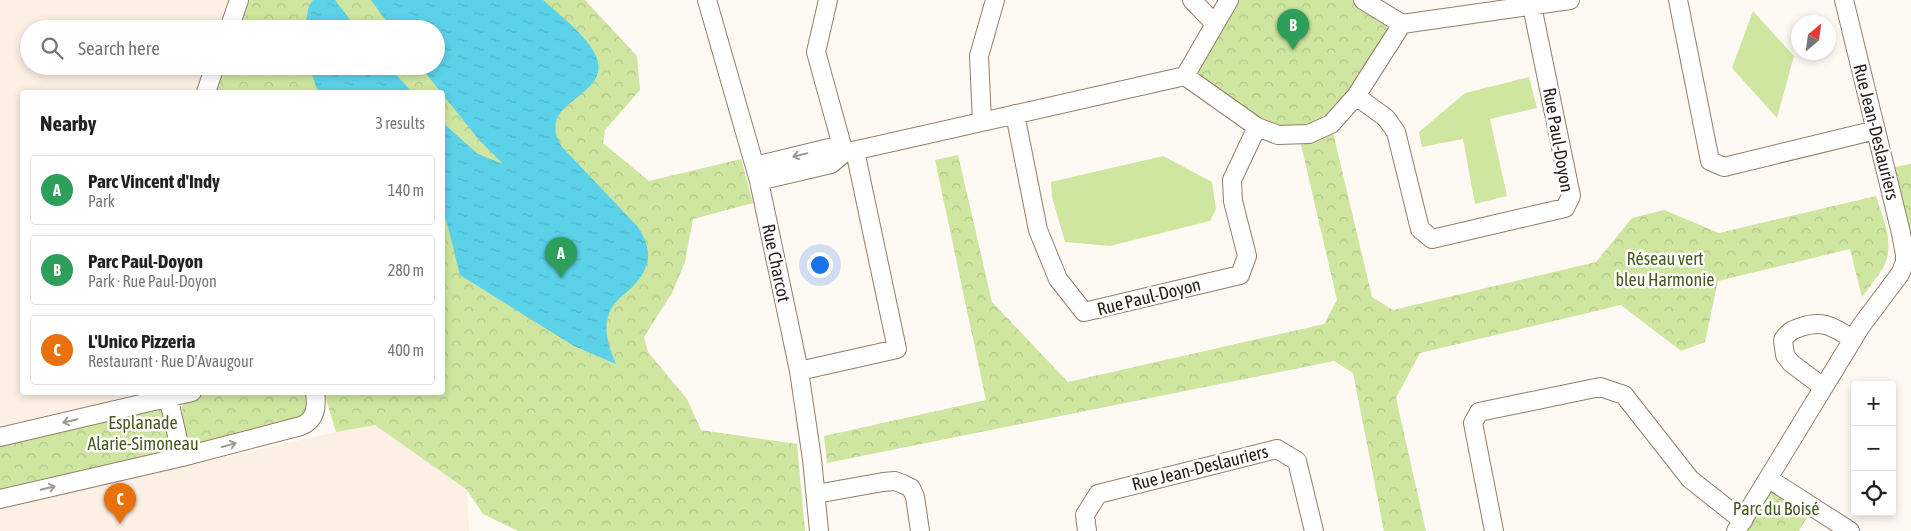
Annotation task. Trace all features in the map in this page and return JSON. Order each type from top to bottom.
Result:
[{"type":"street","points":[[232,20],[239,0]]},
{"type":"street","name":"Rue Charcot","points":[[707,0],[757,173],[799,371],[816,494],[819,531]]},
{"type":"street","points":[[799,371],[897,349],[849,152],[816,52],[828,0]]},
{"type":"street","points":[[982,122],[979,56],[995,0]]},
{"type":"street","points":[[1192,0],[1215,24]]},
{"type":"street","points":[[757,173],[831,164],[849,152],[1185,76],[1229,0]]},
{"type":"street","points":[[1363,0],[1402,24],[1570,0]]},
{"type":"street","points":[[1678,0],[1710,161],[1724,168],[1876,130]]},
{"type":"street","name":"Rue Jean-Deslauriers","points":[[1494,531],[1473,423],[1479,412],[1600,387],[1624,394],[1690,478],[1739,526],[1853,339],[1900,274],[1905,262],[1903,240],[1844,0]]},
{"type":"street","name":"Rue Paul-Doyon","points":[[1356,96],[1386,118],[1396,132],[1420,229],[1432,238],[1564,208],[1571,196],[1532,6]]},
{"type":"street","points":[[1185,76],[1257,127],[1278,135],[1299,136],[1316,132],[1331,124],[1356,96],[1402,24]]},
{"type":"street","points":[[207,90],[212,75]]},
{"type":"street","name":"Rue Paul-Doyon","points":[[1015,114],[1038,230],[1058,279],[1084,312],[1240,275],[1246,256],[1233,201],[1232,180],[1257,127]]},
{"type":"street","points":[[1823,387],[1791,364],[1785,355],[1783,340],[1789,331],[1814,322],[1828,325],[1853,339]]},
{"type":"street","points":[[0,437],[168,395],[182,457]]},
{"type":"street","points":[[0,499],[182,457],[304,425],[311,420],[316,410],[315,395]]},
{"type":"street","name":"Rue Jean-Deslauriers","points":[[1087,531],[1085,515],[1098,494],[1278,449],[1297,461],[1314,531]]},
{"type":"street","points":[[1769,479],[1850,531]]},
{"type":"street","points":[[816,494],[883,482],[894,481],[903,484],[911,488],[915,497],[920,531]]},
{"type":"shaded area","points":[[0,0],[239,0],[232,20],[20,20],[20,75],[212,75],[207,90],[20,90],[20,395],[131,395],[64,413],[0,427]]},
{"type":"shaded area","points":[[375,425],[467,490],[469,531],[0,531],[0,508],[336,432]]},
{"type":"green space","points":[[249,0],[585,0],[637,56],[640,90],[605,130],[603,143],[649,181],[741,159],[753,203],[693,219],[685,262],[672,293],[644,337],[648,352],[687,399],[701,430],[797,444],[805,531],[518,531],[483,514],[467,490],[375,425],[336,432],[325,395],[445,395],[445,90],[216,90],[222,75],[445,75],[445,20],[242,20]]},
{"type":"green space","name":"Réseau vert bleu Harmonie","points":[[1229,0],[1363,0],[1402,24],[1331,124],[1372,297],[1393,310],[1596,262],[1632,218],[1664,210],[1719,233],[1876,196],[1887,232],[1887,259],[1881,272],[1862,297],[1850,249],[1718,281],[1705,342],[1681,351],[1621,305],[1420,353],[1396,398],[1426,531],[1384,531],[1353,373],[1334,361],[827,463],[824,436],[986,400],[935,160],[958,155],[992,302],[1068,382],[1324,324],[1337,300],[1299,136],[1278,135],[1185,76]]},
{"type":"green space","points":[[1753,11],[1791,53],[1791,60],[1793,60],[1777,118],[1732,68]]},
{"type":"green space","points":[[1529,77],[1537,108],[1490,119],[1507,196],[1475,204],[1463,139],[1422,147],[1419,132],[1465,93]]},
{"type":"green space","points":[[1163,156],[1212,182],[1216,209],[1210,221],[1110,246],[1065,242],[1052,197],[1051,182]]},
{"type":"green space","points":[[1911,164],[1911,230],[1901,233],[1885,169]]},
{"type":"green space","name":"Esplanade Alarie-Simoneau","points":[[197,395],[306,395],[307,401],[304,412],[297,422],[199,445],[190,439],[183,424],[182,407],[190,398]]},
{"type":"green space","name":"Esplanade Alarie-Simoneau","points":[[162,407],[173,443],[167,452],[0,492],[0,442]]},
{"type":"green space","name":"Parc du Boisé","points":[[1769,479],[1813,507],[1799,531],[1736,531]]},
{"type":"water","points":[[313,0],[335,0],[350,20],[306,20],[309,6]]},
{"type":"water","points":[[371,0],[543,0],[571,24],[590,45],[599,67],[595,79],[557,118],[556,131],[562,147],[638,227],[647,245],[648,261],[645,269],[635,283],[614,305],[608,318],[607,338],[616,364],[574,346],[460,275],[445,219],[445,125],[478,154],[503,164],[479,140],[445,97],[445,90],[439,90],[427,75],[445,75],[445,20],[385,20]]},
{"type":"water","points":[[312,75],[396,75],[410,90],[317,90]]},
{"type":"place","name":"Parc Paul-Doyon","points":[[1293,50]]},
{"type":"place","name":"Parc Vincent d'Indy","points":[[561,278]]},
{"type":"place","name":"L'Unico Pizzeria","points":[[120,524]]}]
